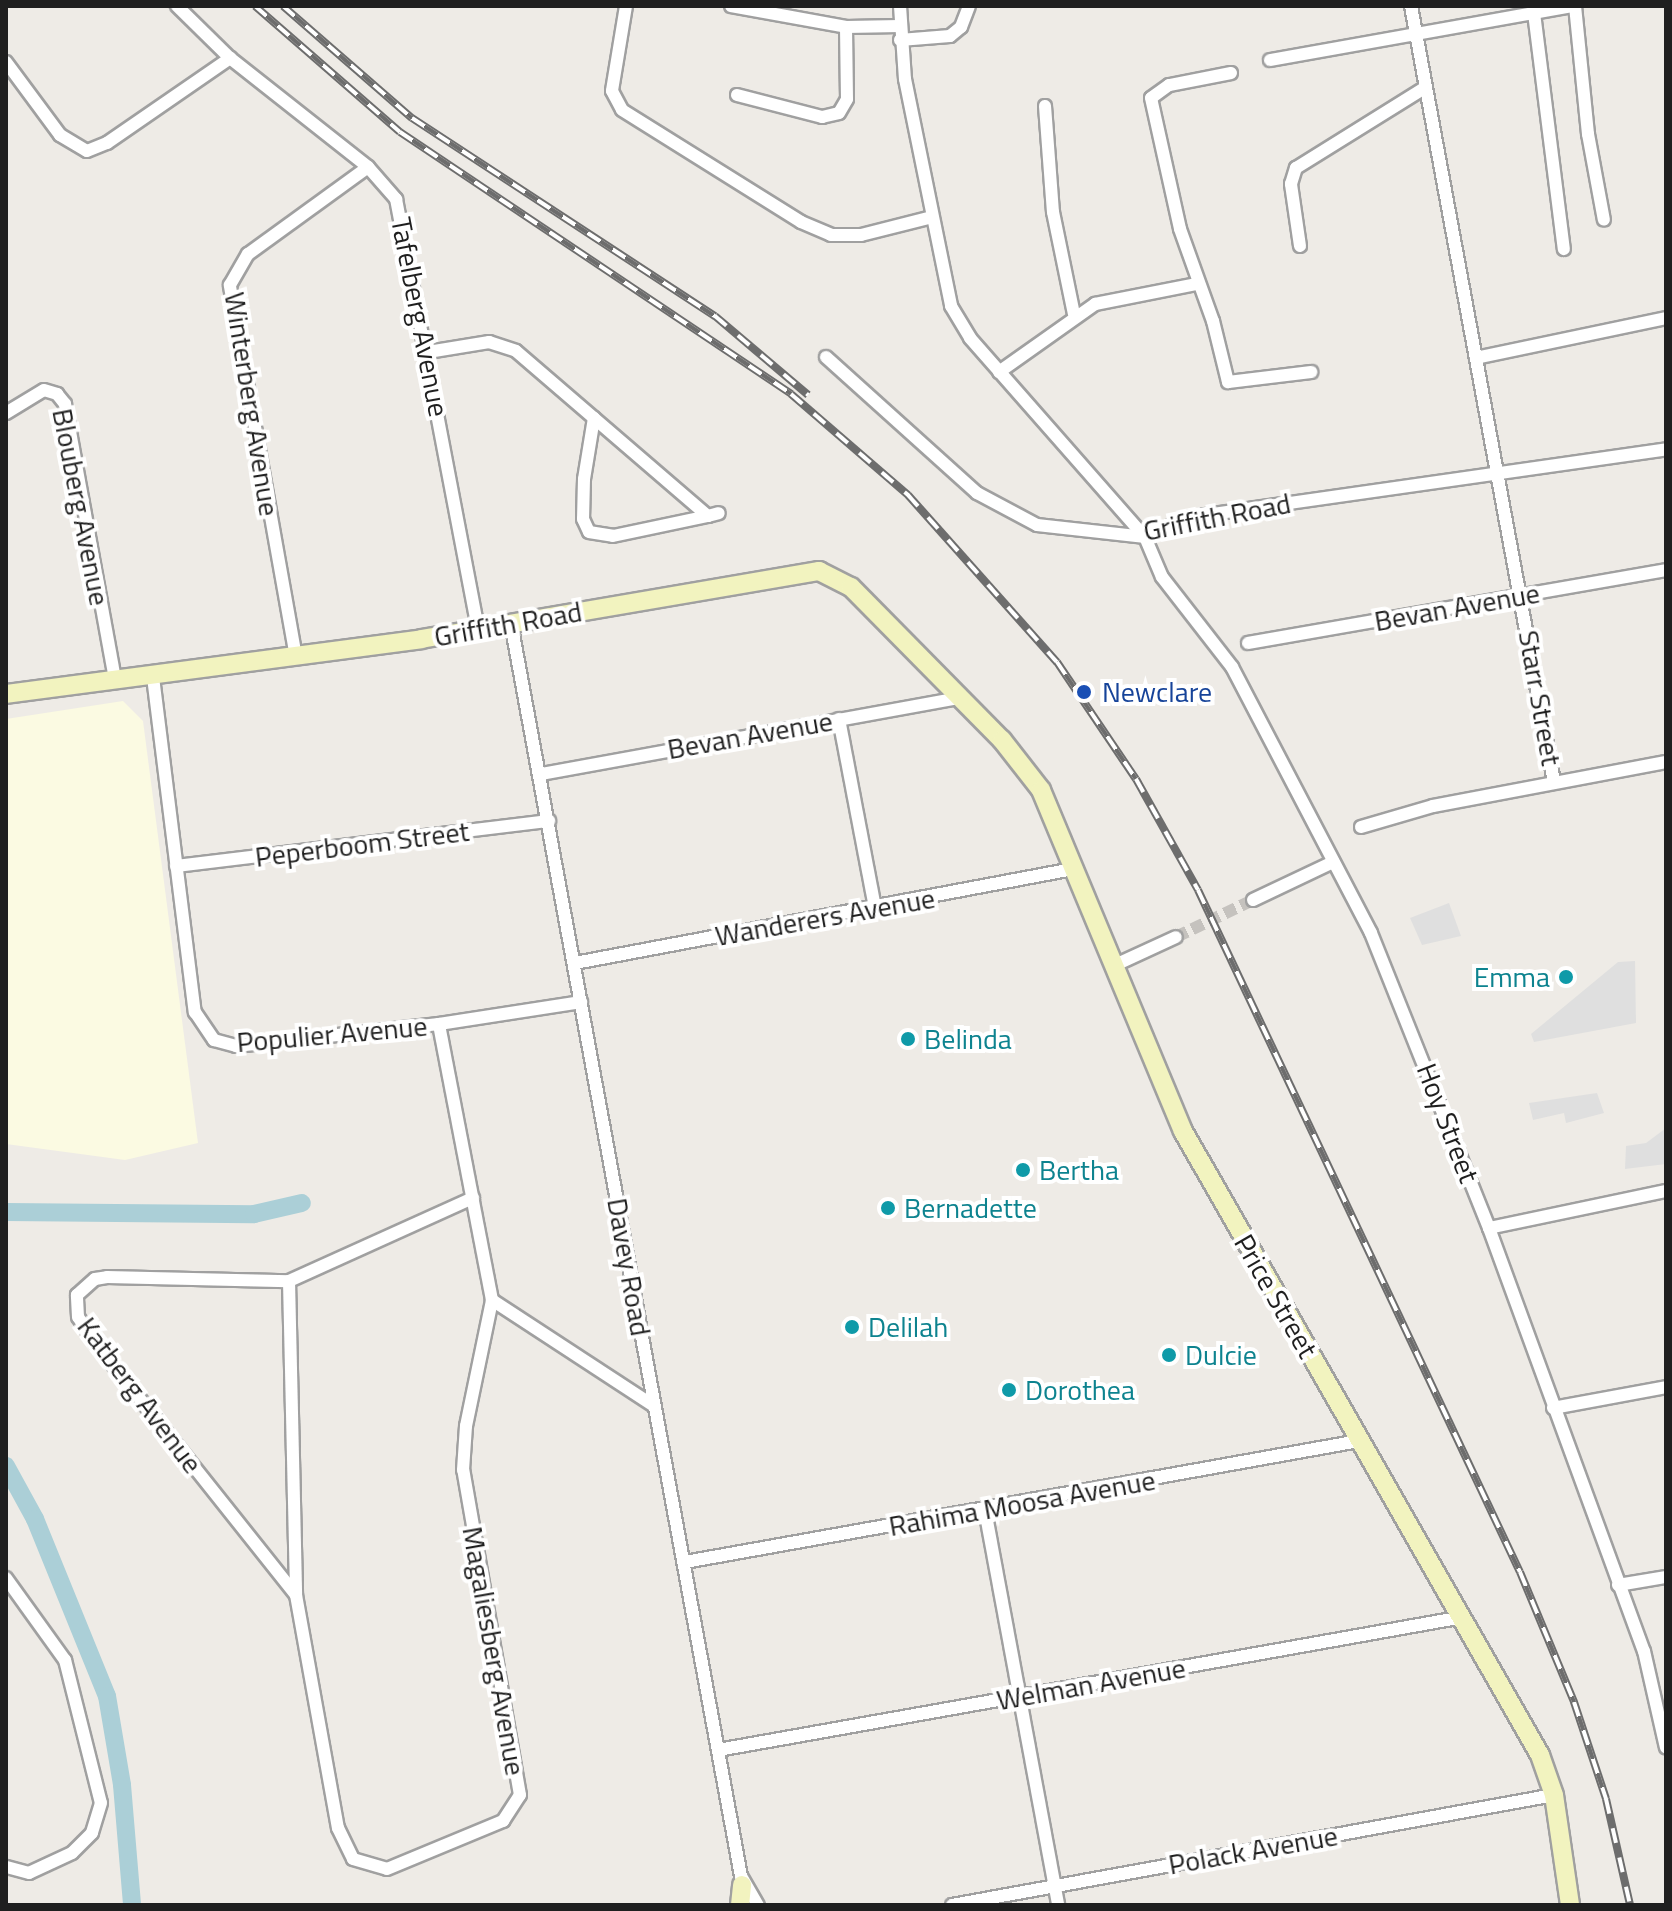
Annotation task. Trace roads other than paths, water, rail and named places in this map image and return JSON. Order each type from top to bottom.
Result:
[{"type":"street","name":"Tafelberg Avenue","points":[[177,6],[230,58],[368,167],[389,188],[402,215],[478,629]]},
{"type":"street","points":[[626,6],[612,91],[622,110],[801,222],[831,235],[861,235],[932,217]]},
{"type":"street","points":[[731,6],[846,27],[900,26]]},
{"type":"street","name":"Hoy Street","points":[[900,6],[900,40],[951,306],[999,372],[1145,537],[1162,577],[1232,667],[1380,952],[1489,1228],[1656,1690],[1666,1748]]},
{"type":"street","points":[[900,40],[950,36],[961,27],[969,6]]},
{"type":"street","name":"Starr Street","points":[[1411,6],[1523,596],[1554,782]]},
{"type":"street","points":[[1270,60],[1574,6],[1588,134],[1604,220]]},
{"type":"street","points":[[1534,13],[1564,249]]},
{"type":"street","points":[[737,95],[822,117],[839,113],[847,99],[846,27]]},
{"type":"street","points":[[6,62],[60,135],[87,151],[107,143],[230,58]]},
{"type":"street","points":[[1231,73],[1169,85],[1151,98],[1163,167],[1197,284],[1213,321],[1228,382],[1311,372]]},
{"type":"street","points":[[1300,246],[1291,184],[1296,168],[1426,87]]},
{"type":"street","points":[[1045,106],[1053,212],[1074,314]]},
{"type":"street","name":"Winterberg Avenue","points":[[296,657],[230,285],[248,254],[368,167]]},
{"type":"street","points":[[999,372],[1074,314],[1095,304],[1197,284]]},
{"type":"street","points":[[1476,358],[1666,318]]},
{"type":"street","points":[[428,352],[479,342],[502,344],[714,514],[613,536],[589,532],[583,519],[584,479],[594,418]]},
{"type":"street","name":"Griffith Road","points":[[826,357],[998,508],[1037,525],[1145,537],[1191,517],[1666,449]]},
{"type":"street","name":"Blouberg Avenue","points":[[6,413],[44,390],[57,394],[65,404],[115,679]]},
{"type":"street","name":"Bevan Avenue","points":[[1248,643],[1666,570]]},
{"type":"street","name":"Griffith Road","points":[[6,694],[296,657],[819,571],[851,587],[959,698]]},
{"type":"street","name":"Davey Road","points":[[511,623],[742,1885],[758,1905]]},
{"type":"street","name":"Populier Avenue","points":[[153,677],[195,1012],[214,1040],[236,1046],[439,1024],[581,1002]]},
{"type":"street","name":"Bevan Avenue","points":[[541,774],[959,698]]},
{"type":"street","name":"Price Street","points":[[959,698],[1030,772],[1183,1131],[1540,1755],[1554,1795],[1570,1905]]},
{"type":"street","points":[[839,719],[875,908]]},
{"type":"street","points":[[1361,827],[1554,782],[1666,762]]},
{"type":"street","name":"Peperboom Street","points":[[176,866],[549,821]]},
{"type":"street","points":[[1253,900],[1333,862]]},
{"type":"street","name":"Wanderers Avenue","points":[[575,963],[1073,869]]},
{"type":"street","points":[[1113,966],[1176,937]]},
{"type":"street","name":"Magaliesberg Avenue","points":[[289,1281],[296,1595],[338,1828],[353,1859],[387,1869],[491,1827],[513,1813],[518,1784],[463,1470],[466,1426],[492,1300],[439,1024]]},
{"type":"street","points":[[1489,1228],[1666,1191]]},
{"type":"street","name":"Katberg Avenue","points":[[296,1595],[93,1340],[75,1306],[85,1284],[107,1277],[289,1281],[473,1198]]},
{"type":"street","points":[[492,1300],[654,1406]]},
{"type":"street","points":[[1553,1408],[1666,1387]]},
{"type":"street","name":"Rahima Moosa Avenue","points":[[685,1562],[1359,1441]]},
{"type":"street","points":[[985,1510],[1058,1905]]},
{"type":"street","points":[[1618,1585],[1666,1577]]},
{"type":"street","points":[[6,1578],[51,1633],[65,1660],[101,1803],[92,1833],[72,1853],[43,1869],[12,1869]]},
{"type":"street","name":"Welman Avenue","points":[[718,1750],[1463,1617]]},
{"type":"street","name":"Polack Avenue","points":[[952,1905],[1554,1795]]},
{"type":"street","points":[[740,1905],[742,1885]]},
{"type":"waterway","points":[[6,1212],[254,1214],[302,1203]]},
{"type":"waterway","points":[[6,1466],[35,1519],[107,1696],[122,1785],[132,1905]]},
{"type":"tunnel","points":[[1176,937],[1253,900]]},
{"type":"railway","points":[[255,6],[400,132],[791,394],[908,495],[1057,662],[1136,779],[1198,890],[1520,1572],[1574,1702],[1606,1799],[1630,1905]]},
{"type":"railway","points":[[283,6],[412,118],[715,316],[808,395]]},
{"type":"place","name":"Newclare","points":[[1084,692]]},
{"type":"place","name":"Emma","points":[[1566,977]]},
{"type":"place","name":"Belinda","points":[[908,1039]]},
{"type":"place","name":"Bertha","points":[[1023,1170]]},
{"type":"place","name":"Bernadette","points":[[888,1208]]},
{"type":"place","name":"Delilah","points":[[852,1327]]},
{"type":"place","name":"Dulcie","points":[[1169,1355]]},
{"type":"place","name":"Dorothea","points":[[1009,1390]]}]
